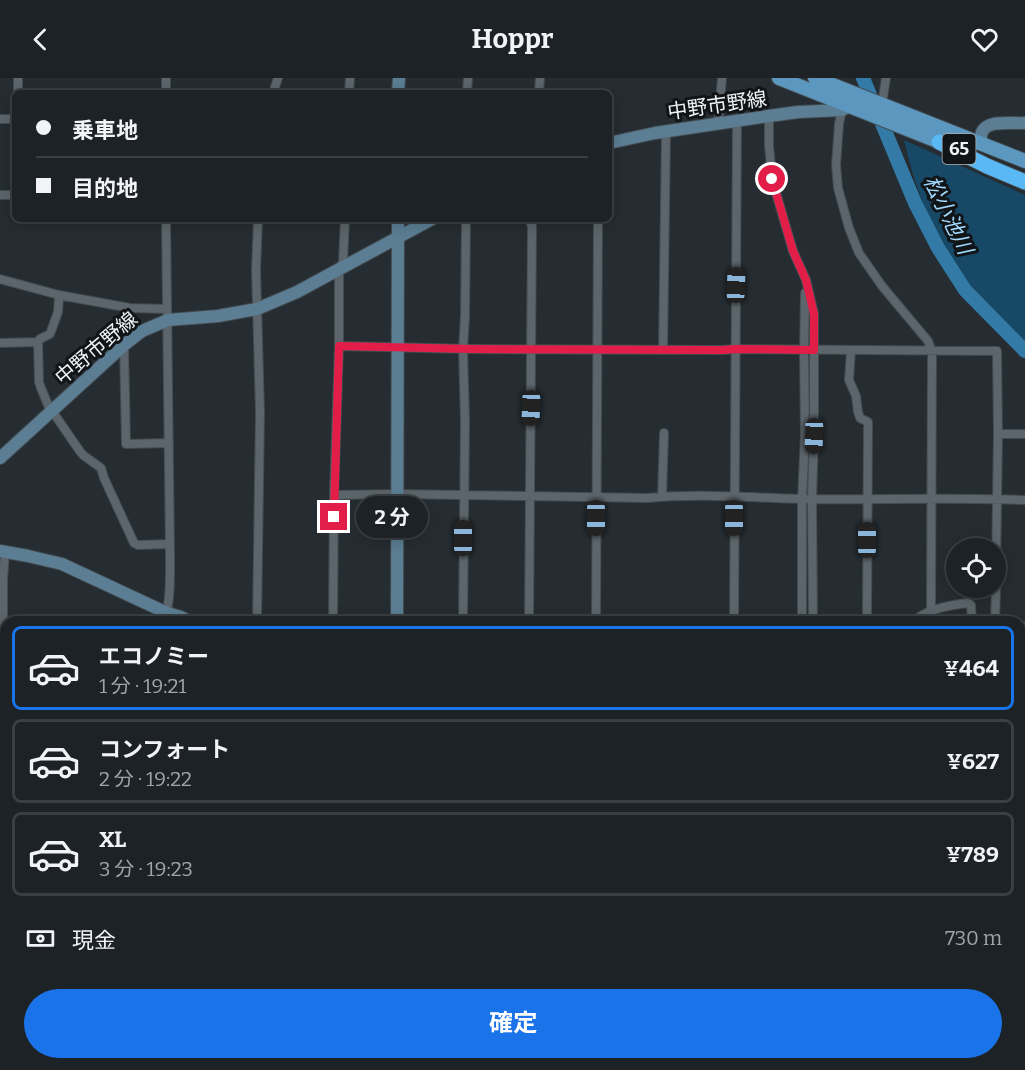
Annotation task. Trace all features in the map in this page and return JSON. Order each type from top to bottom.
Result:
[{"type":"highway","points":[[939,142],[1025,182]]},
{"type":"main road","name":"65","points":[[779,78],[846,108],[877,107],[980,142],[1025,161]]},
{"type":"main road","name":"65","points":[[815,78],[863,97],[893,123],[1025,174]]},
{"type":"main road","points":[[846,108],[863,97]]},
{"type":"main road","name":"中野市野線","points":[[612,142],[769,116],[846,108]]},
{"type":"main road","points":[[980,142],[983,130],[987,126],[1025,123]]},
{"type":"main road","points":[[397,616],[398,222]]},
{"type":"main road","name":"中野市野線","points":[[0,459],[124,345],[167,314],[218,316],[257,309],[297,292],[426,222]]},
{"type":"main road","points":[[3,551],[62,564],[162,616]]},
{"type":"street","points":[[718,124],[722,78]]},
{"type":"street","points":[[877,107],[886,78]]},
{"type":"street","points":[[846,108],[839,124],[836,165],[838,188],[849,228],[859,253],[882,286],[928,341],[932,351],[931,610]]},
{"type":"street","points":[[769,116],[768,145],[772,179],[793,251],[806,280],[814,314],[809,350],[802,499],[802,616]]},
{"type":"street","points":[[734,616],[737,121]]},
{"type":"street","points":[[663,350],[666,132]]},
{"type":"street","points":[[166,222],[170,544],[170,583],[166,616]]},
{"type":"street","points":[[257,616],[260,412],[256,270],[258,222]]},
{"type":"street","points":[[333,616],[339,268],[343,262],[345,222]]},
{"type":"street","points":[[463,616],[465,421],[463,349],[466,222]]},
{"type":"street","points":[[529,616],[531,222]]},
{"type":"street","points":[[596,616],[598,222]]},
{"type":"street","points":[[0,279],[59,294],[167,314]]},
{"type":"street","points":[[0,342],[38,342],[50,334],[58,312],[59,294]]},
{"type":"street","points":[[38,342],[39,382],[45,400],[83,455],[101,468],[134,543],[138,545],[170,544]]},
{"type":"street","points":[[124,345],[126,444],[169,443]]},
{"type":"street","points":[[339,346],[463,349],[998,351],[996,538]]},
{"type":"street","points":[[809,350],[814,436],[813,616]]},
{"type":"street","points":[[851,350],[849,380],[856,396],[860,418],[868,422],[867,616]]},
{"type":"street","points":[[662,497],[664,433]]},
{"type":"street","points":[[998,434],[1025,434]]},
{"type":"street","points":[[334,495],[1025,500]]},
{"type":"street","points":[[3,551],[3,616]]},
{"type":"street","points":[[995,616],[996,598]]},
{"type":"street","points":[[921,616],[931,610],[968,603],[971,605],[972,616]]},
{"type":"shaded area","points":[[904,140],[1025,195],[1025,343],[984,305],[948,257],[929,219]]},
{"type":"waterway","name":"松小池川","points":[[863,78],[915,203],[938,248],[965,290],[1025,351]]},
{"type":"route","points":[[334,517],[339,346],[463,349],[814,350],[814,314],[806,280],[793,251],[772,179]]}]
